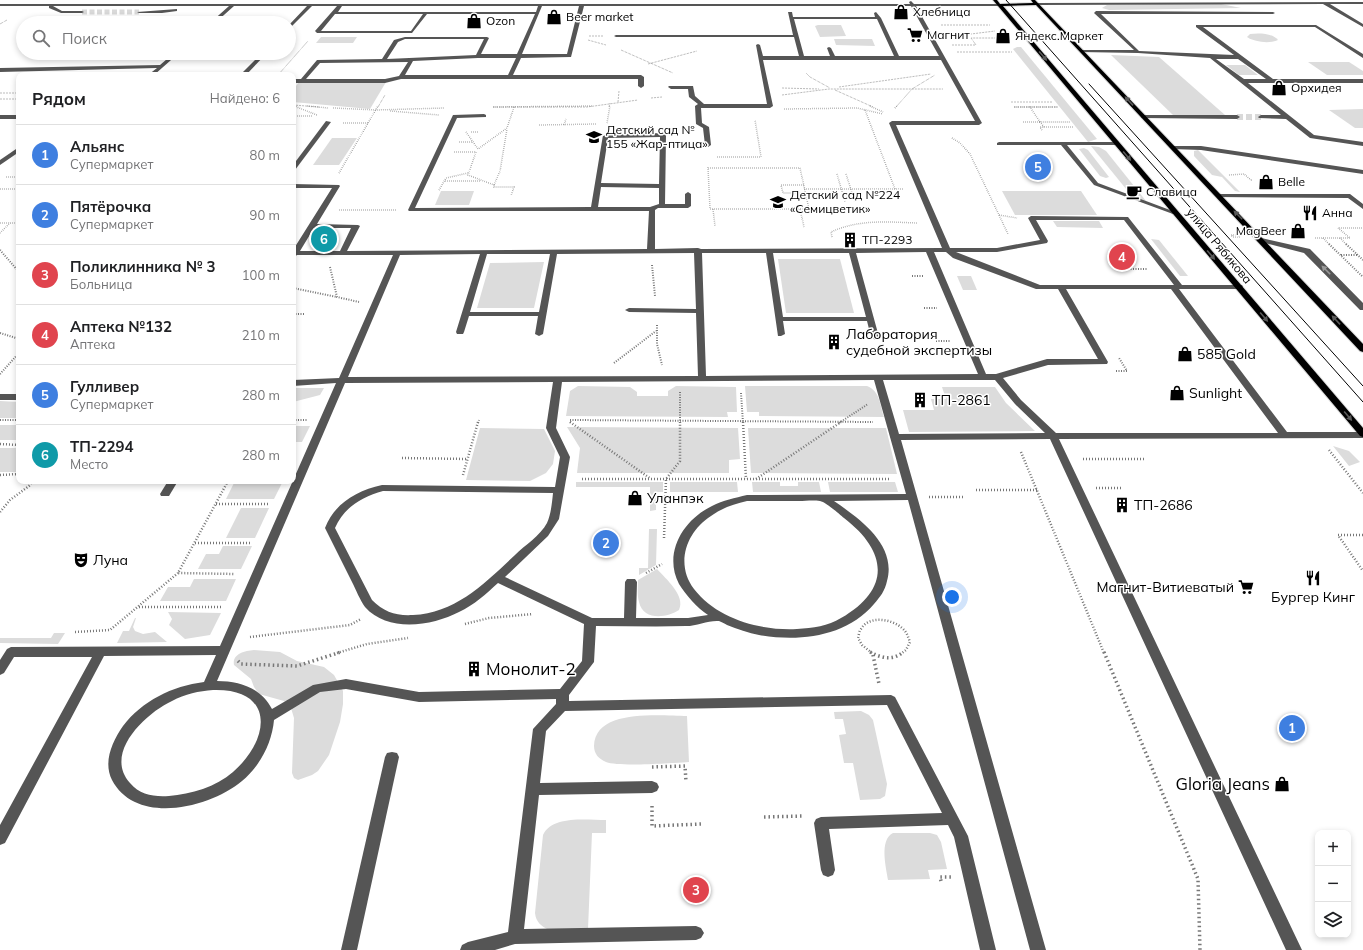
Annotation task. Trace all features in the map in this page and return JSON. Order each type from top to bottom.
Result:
[{"type":"main road","points":[[997,3],[1035,2],[1363,349]]},
{"type":"main road","name":"улица Рябикова","points":[[997,3],[1363,435]]},
{"type":"street","points":[[67,5],[76,0]]},
{"type":"street","points":[[114,5],[121,0]]},
{"type":"street","points":[[213,5],[219,0]]},
{"type":"street","points":[[284,5],[290,0]]},
{"type":"street","points":[[370,5],[375,0]]},
{"type":"street","points":[[406,5],[410,0]]},
{"type":"street","points":[[523,5],[525,0]]},
{"type":"street","points":[[892,123],[979,123],[910,0]]},
{"type":"street","points":[[1160,0],[1164,3]]},
{"type":"street","points":[[1238,0],[1243,3]]},
{"type":"street","points":[[1035,2],[1363,3]]},
{"type":"street","points":[[317,32],[335,13],[341,3]]},
{"type":"street","points":[[0,5],[335,5],[341,3],[370,5],[582,5],[708,3],[788,5],[913,5],[997,3]]},
{"type":"street","points":[[1088,3],[1138,52]]},
{"type":"street","points":[[1324,3],[1363,26]]},
{"type":"street","points":[[1354,3],[1363,8]]},
{"type":"street","points":[[0,10],[10,5]]},
{"type":"street","points":[[48,5],[61,12],[82,12]]},
{"type":"street","points":[[139,12],[171,11],[191,5]]},
{"type":"street","points":[[221,16],[234,5]]},
{"type":"street","points":[[296,21],[311,5]]},
{"type":"street","points":[[510,77],[540,5]]},
{"type":"street","points":[[302,81],[319,61],[411,60],[478,56],[569,56],[574,36],[577,12],[582,5]]},
{"type":"street","points":[[788,5],[802,58]]},
{"type":"street","points":[[873,5],[897,58]]},
{"type":"street","points":[[335,13],[537,13]]},
{"type":"street","points":[[317,32],[412,32],[426,13]]},
{"type":"street","points":[[1098,13],[1273,13]]},
{"type":"street","points":[[792,18],[879,18]]},
{"type":"street","points":[[1272,81],[1198,26],[1316,26],[1363,56]]},
{"type":"street","points":[[616,36],[797,36]]},
{"type":"street","points":[[384,60],[396,41],[405,38],[487,38],[478,56]]},
{"type":"street","points":[[708,145],[706,127],[699,124],[698,106],[770,106],[758,45]]},
{"type":"street","points":[[829,48],[833,58]]},
{"type":"street","points":[[1082,51],[1239,57]]},
{"type":"street","points":[[1211,57],[1312,136],[1363,144]]},
{"type":"street","points":[[761,58],[942,58]]},
{"type":"street","points":[[155,72],[169,60]]},
{"type":"street","points":[[246,72],[258,60]]},
{"type":"street","points":[[401,77],[411,60]]},
{"type":"street","points":[[0,70],[162,66]]},
{"type":"street","points":[[296,81],[385,81],[401,77],[642,77],[641,86]]},
{"type":"street","points":[[1243,81],[1363,81]]},
{"type":"street","points":[[671,88],[691,88],[692,97],[703,106]]},
{"type":"street","points":[[889,115],[948,250],[956,256],[1040,287],[1239,287]]},
{"type":"street","points":[[484,116],[455,116],[411,210],[652,209],[656,206],[688,206],[688,194]]},
{"type":"street","points":[[0,117],[16,117]]},
{"type":"street","points":[[1144,117],[1236,117]]},
{"type":"street","points":[[1261,117],[1288,117]]},
{"type":"street","points":[[296,166],[328,122]]},
{"type":"street","points":[[594,209],[605,136],[663,135],[662,206]]},
{"type":"street","points":[[999,144],[1116,143]]},
{"type":"street","points":[[1063,144],[1096,184],[1175,213]]},
{"type":"street","points":[[1174,148],[1201,148],[1363,172]]},
{"type":"street","points":[[0,163],[16,151]]},
{"type":"street","points":[[598,185],[663,186]]},
{"type":"street","points":[[296,186],[337,186],[296,251]]},
{"type":"street","points":[[1219,196],[1350,196],[1363,206]]},
{"type":"street","points":[[651,251],[652,209]]},
{"type":"street","points":[[296,254],[698,250],[997,250],[1044,241],[1031,218],[1126,218],[1285,436]]},
{"type":"street","points":[[312,226],[356,226],[342,253]]},
{"type":"street","points":[[1260,239],[1307,251],[1363,308]]},
{"type":"street","points":[[698,250],[702,378]]},
{"type":"street","points":[[769,250],[778,319],[782,334]]},
{"type":"street","points":[[852,250],[875,337]]},
{"type":"street","points":[[929,250],[982,377]]},
{"type":"street","points":[[208,686],[398,252]]},
{"type":"street","points":[[460,332],[484,252]]},
{"type":"street","points":[[540,334],[554,252]]},
{"type":"street","points":[[296,383],[343,380],[558,378],[997,377],[1047,362],[1104,362],[1062,287]]},
{"type":"street","points":[[629,310],[700,310]]},
{"type":"street","points":[[465,314],[543,314]]},
{"type":"street","points":[[778,319],[871,319]]},
{"type":"street","points":[[878,377],[908,479],[1038,950]]},
{"type":"street","points":[[997,377],[1018,402],[1054,436],[1294,950]]},
{"type":"street","points":[[558,378],[551,428],[565,458],[559,490],[552,522],[540,537],[476,597],[446,614],[423,620],[402,620],[385,617],[375,610],[368,602],[330,528],[333,517],[345,505],[366,492],[382,488],[559,490]]},
{"type":"street","points":[[0,397],[16,397]]},
{"type":"street","points":[[896,437],[1363,435]]},
{"type":"street","points":[[165,494],[171,484]]},
{"type":"street","points":[[824,498],[864,530],[874,542],[884,566],[880,589],[864,609],[846,621],[823,630],[806,633],[768,633],[741,626],[720,617],[706,608],[687,588],[681,577],[678,563],[684,537],[692,525],[703,515],[727,503],[747,498],[912,497]]},
{"type":"street","points":[[497,578],[590,622],[688,622],[720,617]]},
{"type":"street","points":[[630,622],[631,582]]},
{"type":"street","points":[[515,937],[540,729],[588,662],[590,622]]},
{"type":"street","points":[[0,670],[12,652],[100,652],[225,645]]},
{"type":"street","points":[[0,839],[100,652]]},
{"type":"street","points":[[268,718],[317,688],[346,684],[419,697],[562,700],[891,700],[961,836],[988,950]]},
{"type":"street","points":[[228,685],[247,691],[261,702],[268,718],[266,737],[256,757],[238,776],[215,790],[189,800],[164,802],[141,799],[125,789],[116,774],[115,756],[122,737],[136,719],[155,704],[179,692],[208,686],[228,685]]},
{"type":"street","points":[[349,950],[392,757]]},
{"type":"street","points":[[533,789],[652,786]]},
{"type":"street","points":[[828,870],[821,823],[952,819]]},
{"type":"street","points":[[468,950],[515,937],[696,933]]},
{"type":"path","points":[[956,25],[990,25]]},
{"type":"path","points":[[930,34],[971,34],[995,31]]},
{"type":"path","points":[[296,55],[317,32]]},
{"type":"path","points":[[574,36],[612,48]]},
{"type":"path","points":[[936,45],[976,45],[971,38],[1001,38]]},
{"type":"path","points":[[646,64],[702,49]]},
{"type":"path","points":[[619,50],[653,63],[677,75]]},
{"type":"path","points":[[954,52],[1012,52]]},
{"type":"path","points":[[802,58],[805,72],[810,77],[889,115]]},
{"type":"path","points":[[281,72],[292,60]]},
{"type":"path","points":[[832,88],[937,73],[912,89],[889,115]]},
{"type":"path","points":[[766,88],[959,89]]},
{"type":"path","points":[[768,97],[830,88]]},
{"type":"path","points":[[0,93],[16,93]]},
{"type":"path","points":[[0,99],[16,99]]},
{"type":"path","points":[[1011,102],[1053,102]]},
{"type":"path","points":[[605,136],[610,104]]},
{"type":"path","points":[[296,106],[319,116],[296,116]]},
{"type":"path","points":[[708,145],[702,147],[703,157],[761,157],[753,106]]},
{"type":"path","points":[[494,186],[500,171],[507,128],[514,107]]},
{"type":"path","points":[[1014,107],[1058,107]]},
{"type":"path","points":[[1030,107],[1044,127]]},
{"type":"path","points":[[778,108],[858,108],[889,115]]},
{"type":"path","points":[[331,186],[376,110],[455,116]]},
{"type":"path","points":[[865,110],[895,189]]},
{"type":"path","points":[[564,124],[566,119]]},
{"type":"path","points":[[328,122],[368,123]]},
{"type":"path","points":[[1023,122],[1070,122]]},
{"type":"path","points":[[539,125],[607,124]]},
{"type":"path","points":[[468,173],[478,149],[507,128]]},
{"type":"path","points":[[465,133],[478,149]]},
{"type":"path","points":[[949,136],[960,142],[970,154],[1014,246]]},
{"type":"path","points":[[438,152],[476,152]]},
{"type":"path","points":[[713,209],[809,209],[800,168],[708,168],[710,209],[713,209],[715,226]]},
{"type":"path","points":[[468,173],[468,175],[494,187],[514,187],[507,209]]},
{"type":"path","points":[[418,195],[436,195],[446,178],[468,173]]},
{"type":"path","points":[[837,174],[845,202]]},
{"type":"path","points":[[846,174],[855,202]]},
{"type":"path","points":[[1229,175],[1244,174],[1251,180],[1248,185]]},
{"type":"path","points":[[0,177],[16,177]]},
{"type":"path","points":[[445,181],[482,181]]},
{"type":"path","points":[[804,185],[782,185],[783,193],[806,193]]},
{"type":"path","points":[[0,189],[16,189]]},
{"type":"path","points":[[804,189],[922,189]]},
{"type":"path","points":[[800,209],[804,227]]},
{"type":"path","points":[[322,210],[411,210]]},
{"type":"path","points":[[999,215],[1016,218]]},
{"type":"path","points":[[0,223],[16,223]]},
{"type":"path","points":[[0,233],[10,223]]},
{"type":"path","points":[[834,250],[831,232],[842,227],[876,223],[936,224]]},
{"type":"path","points":[[1308,238],[1350,238],[1338,228],[1363,228]]},
{"type":"path","points":[[1323,238],[1363,277]]},
{"type":"path","points":[[1339,238],[1363,260]]},
{"type":"path","points":[[0,251],[16,269]]},
{"type":"path","points":[[1340,255],[1357,255]]},
{"type":"path","points":[[329,264],[337,297]]},
{"type":"path","points":[[1358,272],[1363,272]]},
{"type":"path","points":[[296,289],[375,305]]},
{"type":"path","points":[[296,314],[304,314]]},
{"type":"path","points":[[610,366],[657,331]]},
{"type":"path","points":[[0,333],[16,338]]},
{"type":"path","points":[[0,374],[16,355]]},
{"type":"path","points":[[664,540],[666,479],[680,460],[680,390],[666,378]]},
{"type":"path","points":[[741,378],[747,498]]},
{"type":"path","points":[[755,479],[883,394]]},
{"type":"path","points":[[0,420],[16,420]]},
{"type":"path","points":[[460,489],[479,420]]},
{"type":"path","points":[[652,479],[566,420],[892,422]]},
{"type":"path","points":[[1014,436],[1198,878],[1200,950]]},
{"type":"path","points":[[1317,436],[1363,494]]},
{"type":"path","points":[[0,444],[16,444]]},
{"type":"path","points":[[402,458],[468,459]]},
{"type":"path","points":[[1064,459],[1146,459]]},
{"type":"path","points":[[0,474],[16,474]]},
{"type":"path","points":[[582,479],[908,479]]},
{"type":"path","points":[[0,512],[10,500],[30,484]]},
{"type":"path","points":[[75,632],[110,630],[178,573],[226,484]]},
{"type":"path","points":[[1077,488],[1123,488]]},
{"type":"path","points":[[976,490],[1037,490]]},
{"type":"path","points":[[912,497],[965,497]]},
{"type":"path","points":[[216,504],[269,504]]},
{"type":"path","points":[[1363,535],[1338,535],[1363,571]]},
{"type":"path","points":[[195,543],[250,543]]},
{"type":"path","points":[[178,573],[236,574]]},
{"type":"path","points":[[138,607],[221,607]]},
{"type":"path","points":[[460,625],[489,618],[530,615],[559,607]]},
{"type":"path","points":[[225,645],[350,625],[375,610]]},
{"type":"path","points":[[873,655],[884,658],[899,656],[908,648],[910,642],[909,636],[900,626],[886,621],[871,622],[860,628],[858,638],[864,649],[873,655],[883,700]]},
{"type":"path","points":[[225,645],[241,664],[298,666],[367,644],[415,636]]},
{"type":"path","points":[[686,782],[685,766],[652,767],[652,826],[702,824]]},
{"type":"path","points":[[764,817],[780,817]]},
{"type":"path","points":[[941,881],[940,877],[955,877]]},
{"type":"shaded area","points":[[1221,4],[1241,8],[1109,10],[1102,8],[1107,5]]},
{"type":"shaded area","points":[[841,25],[846,36],[820,37],[815,26]]},
{"type":"shaded area","points":[[1250,34],[1269,35],[1278,40],[1270,42],[1258,41],[1247,37]]},
{"type":"shaded area","points":[[321,37],[357,37],[353,43],[316,43]]},
{"type":"shaded area","points":[[834,39],[872,39],[875,46],[836,45]]},
{"type":"shaded area","points":[[1021,47],[1097,139],[1088,142],[1013,49]]},
{"type":"shaded area","points":[[1111,55],[1159,57],[1225,115],[1173,115]]},
{"type":"shaded area","points":[[1308,62],[1349,62],[1363,71],[1363,75],[1327,75]]},
{"type":"shaded area","points":[[1226,65],[1245,65],[1258,75],[1239,75]]},
{"type":"shaded area","points":[[299,82],[386,82],[370,109],[296,102],[296,86]]},
{"type":"shaded area","points":[[1363,109],[1363,128],[1355,128],[1329,110]]},
{"type":"shaded area","points":[[332,138],[357,138],[339,165],[313,165]]},
{"type":"shaded area","points":[[1091,146],[1099,147],[1106,151],[1146,201],[1131,195]]},
{"type":"shaded area","points":[[1084,148],[1088,150],[1109,177],[1106,178],[1100,176],[1079,149]]},
{"type":"shaded area","points":[[1198,150],[1240,192],[1235,191],[1222,177],[1212,175],[1194,156],[1194,151]]},
{"type":"shaded area","points":[[441,191],[474,191],[469,205],[435,205]]},
{"type":"shaded area","points":[[1002,191],[1081,191],[1097,215],[1015,215]]},
{"type":"shaded area","points":[[1053,221],[1099,221],[1103,228],[1057,227]]},
{"type":"shaded area","points":[[1151,239],[1159,240],[1188,276],[1180,276]]},
{"type":"shaded area","points":[[778,259],[840,259],[854,313],[786,313]]},
{"type":"shaded area","points":[[544,262],[534,308],[477,308],[490,263]]},
{"type":"shaded area","points":[[957,276],[971,276],[977,290],[963,290]]},
{"type":"shaded area","points":[[578,386],[630,387],[637,392],[637,396],[668,396],[668,391],[676,386],[736,387],[737,412],[727,412],[728,417],[566,416],[570,391]]},
{"type":"shaded area","points":[[745,386],[867,386],[875,391],[884,417],[759,416],[759,412],[747,412]]},
{"type":"shaded area","points":[[942,387],[995,387],[1006,403],[1035,431],[909,432],[903,410],[934,410],[931,399],[946,399]]},
{"type":"shaded area","points":[[296,388],[324,388],[320,395],[296,401]]},
{"type":"shaded area","points":[[0,401],[16,402],[16,418],[0,418]]},
{"type":"shaded area","points":[[0,425],[16,425],[16,440],[0,440]]},
{"type":"shaded area","points":[[296,426],[310,426],[302,442],[296,442]]},
{"type":"shaded area","points":[[567,427],[738,428],[740,459],[729,460],[729,473],[577,473],[580,448]]},
{"type":"shaded area","points":[[480,428],[544,429],[555,451],[553,464],[546,473],[530,481],[466,480]]},
{"type":"shaded area","points":[[748,428],[886,428],[897,474],[751,473]]},
{"type":"shaded area","points":[[1333,446],[1349,451],[1360,462],[1349,466]]},
{"type":"shaded area","points":[[0,448],[16,448],[16,472],[0,472]]},
{"type":"shaded area","points":[[576,482],[663,482],[663,492],[656,492],[656,510],[650,511],[650,487],[576,487]]},
{"type":"shaded area","points":[[670,482],[737,482],[738,492],[670,492]]},
{"type":"shaded area","points":[[752,482],[780,482],[780,486],[798,486],[798,482],[819,482],[821,492],[753,492]]},
{"type":"shaded area","points":[[828,482],[895,482],[898,492],[830,492]]},
{"type":"shaded area","points":[[234,484],[282,484],[274,499],[226,499]]},
{"type":"shaded area","points":[[241,508],[269,508],[255,538],[226,538]]},
{"type":"shaded area","points":[[649,529],[657,529],[656,565],[639,575],[639,568],[648,568]]},
{"type":"shaded area","points":[[223,546],[252,546],[241,569],[198,569],[206,554],[219,554]]},
{"type":"shaded area","points":[[657,569],[674,588],[680,599],[679,610],[668,615],[650,615],[641,608],[639,602],[638,580]]},
{"type":"shaded area","points":[[194,579],[236,579],[226,601],[160,601],[168,587],[190,587]]},
{"type":"shaded area","points":[[168,612],[221,613],[210,635],[185,639],[169,625],[172,619]]},
{"type":"shaded area","points":[[135,618],[133,627],[135,631],[143,634],[155,632],[167,642],[117,643],[123,631],[129,631]]},
{"type":"shaded area","points":[[54,633],[65,633],[58,644],[0,643],[0,638],[51,638]]},
{"type":"shaded area","points":[[254,650],[280,652],[297,661],[324,667],[334,675],[343,691],[343,704],[340,722],[329,755],[318,771],[312,775],[298,780],[294,778],[292,773],[294,718],[291,708],[284,701],[259,694],[251,679],[234,665],[235,658],[237,656],[243,652]]},
{"type":"shaded area","points":[[861,711],[869,715],[873,720],[887,784],[885,796],[880,799],[860,800],[853,763],[844,763],[839,735],[846,734],[843,719],[835,719],[834,712]]},
{"type":"shaded area","points":[[646,715],[687,716],[689,762],[622,764],[606,762],[597,756],[594,746],[597,734],[605,725],[617,720]]},
{"type":"shaded area","points":[[580,819],[606,820],[606,833],[592,833],[588,929],[549,930],[541,925],[535,913],[543,835],[554,824],[562,821]]},
{"type":"shaded area","points":[[893,833],[930,833],[937,835],[941,842],[947,869],[928,870],[930,879],[888,880],[884,854],[886,841]]},
{"type":"tunnel","points":[[82,12],[139,12]]},
{"type":"tunnel","points":[[1237,117],[1261,117]]},
{"type":"tram line","points":[[1006,0],[1363,402]]},
{"type":"tram line","points":[[1089,84],[1363,386]]},
{"type":"place","name":"Хлебница","points":[[901,12]]},
{"type":"place","name":"Beer market","points":[[554,17]]},
{"type":"place","name":"Ozon","points":[[474,21]]},
{"type":"place","name":"Магнит","points":[[915,35]]},
{"type":"place","name":"Яндекс.Маркет","points":[[1003,36]]},
{"type":"place","name":"Орхидея","points":[[1279,88]]},
{"type":"place","name":"Детский сад № 155 «Жар-птица»","points":[[594,137]]},
{"type":"place","name":"Гулливер","points":[[1038,167]]},
{"type":"place","name":"Belle","points":[[1266,182]]},
{"type":"place","name":"Славица","points":[[1134,192]]},
{"type":"place","name":"Детский сад №224 «Семицветик»","points":[[778,202]]},
{"type":"place","name":"Анна","points":[[1310,213]]},
{"type":"place","name":"MagBeer","points":[[1298,231]]},
{"type":"place","name":"ТП-2294","points":[[324,239]]},
{"type":"place","name":"ТП-2293","points":[[850,240]]},
{"type":"place","name":"Аптека №132","points":[[1122,257]]},
{"type":"place","name":"Лаборатория судебной экспертизы","points":[[834,342]]},
{"type":"place","name":"585 Gold","points":[[1185,354]]},
{"type":"place","name":"Sunlight","points":[[1177,393]]},
{"type":"place","name":"ТП-2861","points":[[920,400]]},
{"type":"place","name":"Уланпэк","points":[[635,498]]},
{"type":"place","name":"ТП-2686","points":[[1122,505]]},
{"type":"place","name":"Пятёрочка","points":[[606,543]]},
{"type":"place","name":"Луна","points":[[81,560]]},
{"type":"place","name":"Бургер Кинг","points":[[1313,578]]},
{"type":"place","name":"Магнит-Витиеватый","points":[[1246,587]]},
{"type":"place","name":"Монолит-2","points":[[474,669]]},
{"type":"place","name":"Альянс","points":[[1292,728]]},
{"type":"place","name":"Gloria Jeans","points":[[1282,784]]},
{"type":"place","name":"Поликлинника № 3","points":[[696,890]]}]
